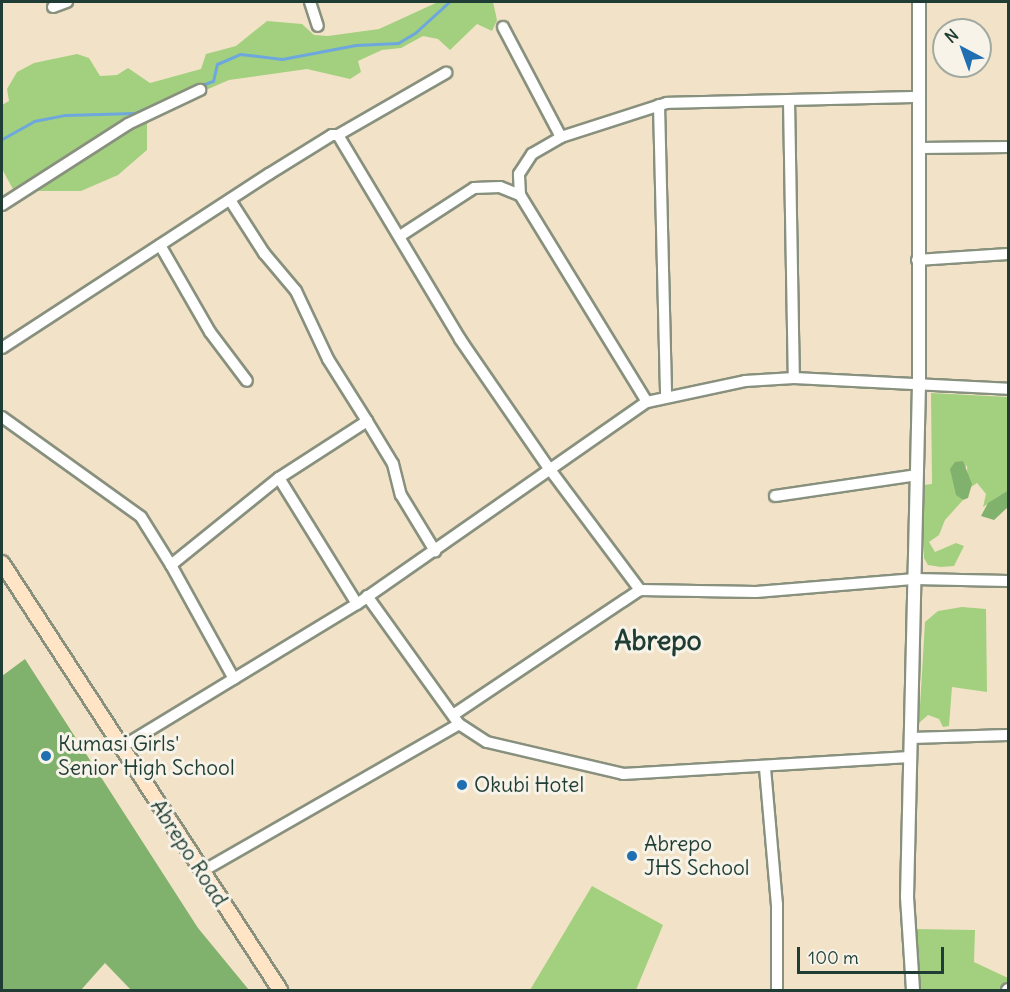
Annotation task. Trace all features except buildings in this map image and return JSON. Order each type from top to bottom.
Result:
[{"type":"main road","name":"Abrepo Road","points":[[2,563],[120,748],[280,990]]},
{"type":"street","points":[[53,8],[67,2]]},
{"type":"street","points":[[310,2],[318,26]]},
{"type":"street","points":[[913,990],[907,897],[919,384],[918,260],[921,148],[919,2]]},
{"type":"street","points":[[503,27],[561,137]]},
{"type":"street","points":[[2,348],[332,135],[338,135],[446,73]]},
{"type":"street","points":[[2,206],[128,124],[200,90]]},
{"type":"street","points":[[520,195],[523,164],[532,154],[561,137],[659,105],[919,97]]},
{"type":"street","points":[[789,100],[794,378]]},
{"type":"street","points":[[659,105],[666,397]]},
{"type":"street","points":[[338,135],[460,339],[548,467],[640,590]]},
{"type":"street","points":[[921,148],[1008,147]]},
{"type":"street","points":[[400,236],[474,188],[500,187],[520,195],[647,402]]},
{"type":"street","points":[[231,200],[264,253],[296,291],[328,359],[393,464],[401,495],[435,551]]},
{"type":"street","points":[[160,245],[210,332],[247,381]]},
{"type":"street","points":[[918,260],[1008,254]]},
{"type":"street","points":[[120,748],[357,604],[435,551],[548,467],[647,402],[746,381],[794,378],[1008,389]]},
{"type":"street","points":[[2,417],[141,517],[171,565],[234,679]]},
{"type":"street","points":[[171,565],[279,478],[367,421]]},
{"type":"street","points":[[775,496],[917,475]]},
{"type":"street","points":[[279,478],[357,604]]},
{"type":"street","points":[[201,872],[456,719],[640,590],[787,592],[915,579],[1008,581]]},
{"type":"street","points":[[367,597],[456,719],[487,742],[604,773],[765,768],[909,757]]},
{"type":"street","points":[[911,738],[1008,735]]},
{"type":"street","points":[[765,768],[777,904],[777,990]]},
{"type":"green space","points":[[438,2],[493,2],[497,20],[492,31],[477,24],[450,50],[438,39],[423,36],[401,48],[382,50],[358,61],[361,72],[350,79],[307,69],[229,80],[155,112],[147,124],[147,150],[118,175],[81,191],[14,191],[2,169],[2,105],[9,101],[7,89],[17,72],[34,63],[77,54],[89,58],[100,76],[117,75],[128,68],[150,83],[201,69],[206,54],[236,46],[267,21],[302,24],[314,35],[328,36],[379,29]]},
{"type":"green space","points":[[931,393],[1008,397],[1007,491],[983,507],[986,494],[977,483],[968,489],[967,465],[954,483],[957,495],[963,500],[945,520],[939,535],[929,542],[935,552],[956,543],[964,546],[954,566],[928,565],[924,558],[923,485],[932,484]]},
{"type":"green space","points":[[963,461],[972,484],[968,498],[963,500],[956,495],[950,469],[955,462]]},
{"type":"green space","points":[[1008,470],[1008,507],[994,520],[981,516],[988,503],[1007,491]]},
{"type":"green space","points":[[962,607],[986,609],[987,692],[952,687],[949,726],[943,727],[939,719],[928,715],[919,723],[925,622],[938,611]]},
{"type":"green space","name":"Kumasi Girls' Senior High School","points":[[25,659],[198,928],[249,990],[131,990],[105,963],[81,990],[2,990],[2,676]]},
{"type":"green space","points":[[592,886],[663,925],[636,990],[530,990]]},
{"type":"green space","points":[[915,929],[975,930],[974,962],[1008,978],[1008,985],[1004,990],[918,990]]},
{"type":"waterway","points":[[197,87],[213,81],[217,64],[240,54],[282,59],[356,45],[398,43],[416,32],[449,2]]},
{"type":"waterway","points":[[2,139],[34,121],[65,115],[135,113],[191,89]]},
{"type":"place","name":"Kumasi Girls' Senior High School","points":[[46,756]]},
{"type":"place","name":"Okubi Hotel","points":[[462,785]]},
{"type":"place","name":"Abrepo JHS School","points":[[632,856]]},
{"type":"district","name":"Abrepo","points":[[658,641]]}]
